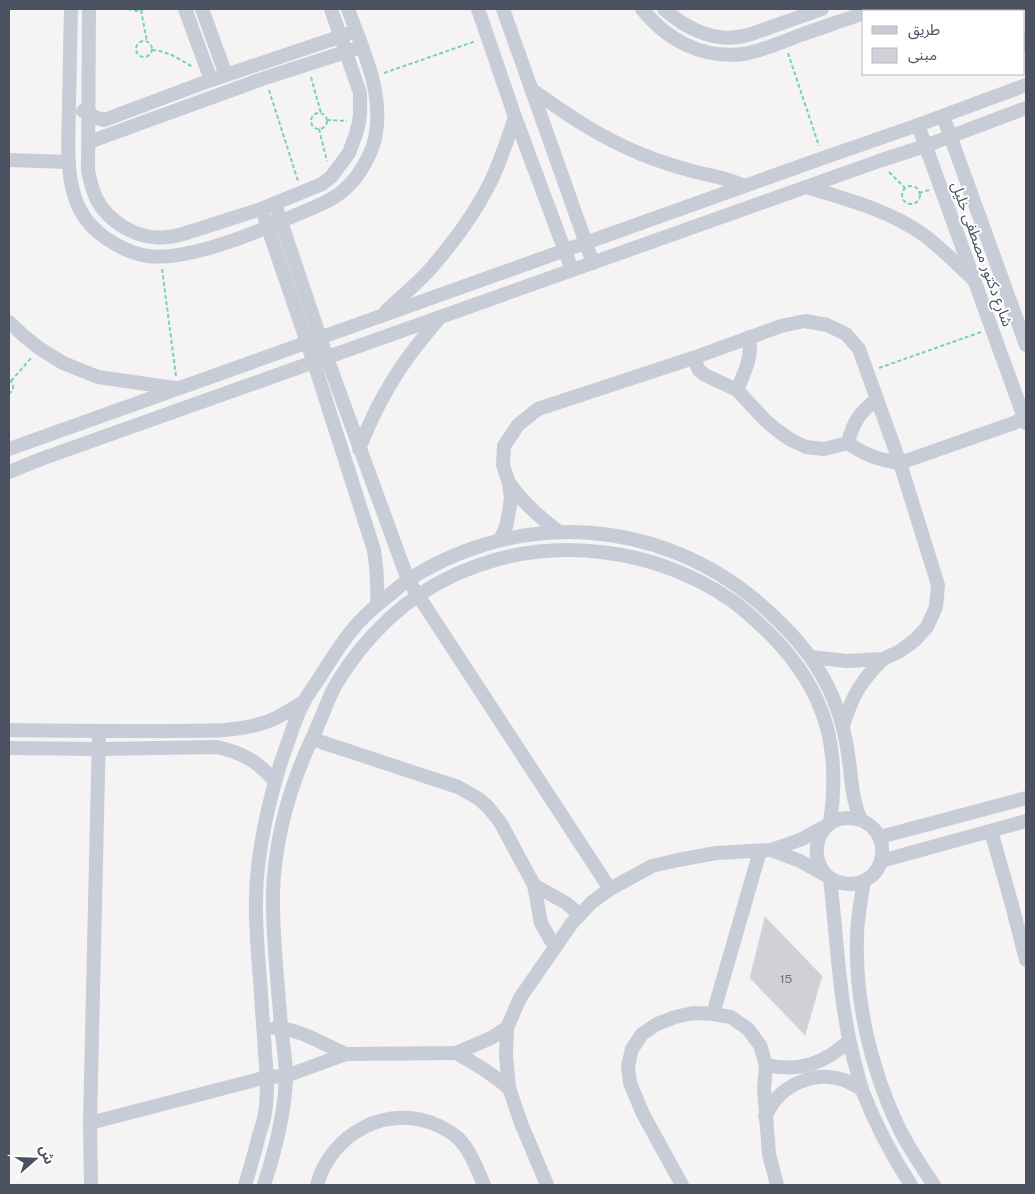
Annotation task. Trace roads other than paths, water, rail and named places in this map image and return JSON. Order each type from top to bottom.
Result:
[{"type":"street","points":[[71,9],[69,162],[74,194],[80,209],[100,234],[130,252],[160,257],[184,254],[209,247],[281,222],[334,197],[346,189],[356,178],[369,155],[376,134],[378,110],[372,78],[348,9]]},
{"type":"street","points":[[89,9],[88,171],[91,185],[96,198],[104,210],[124,227],[151,237],[167,238],[261,209],[322,184],[331,177],[349,153],[359,122],[360,93],[331,9]]},
{"type":"street","points":[[185,9],[210,78]]},
{"type":"street","points":[[202,9],[226,75]]},
{"type":"street","points":[[478,9],[515,117],[572,270]]},
{"type":"street","points":[[503,9],[594,263]]},
{"type":"street","points":[[642,9],[668,35],[685,45],[723,54],[743,54],[762,49],[862,14]]},
{"type":"street","points":[[664,9],[680,22],[697,31],[716,36],[736,37],[755,33],[793,14],[822,9]]},
{"type":"street","points":[[793,14],[795,37]]},
{"type":"street","points":[[69,111],[88,111],[94,117],[104,120],[210,78],[226,75],[356,31]]},
{"type":"street","points":[[89,142],[265,78],[362,47]]},
{"type":"street","points":[[9,449],[1026,86]]},
{"type":"street","points":[[531,88],[572,118],[605,138],[641,154],[678,167],[725,178],[744,186]]},
{"type":"street","points":[[9,472],[572,270],[925,146],[1026,108]]},
{"type":"street","name":"شارع دكتور مصطفى خليل","points":[[942,116],[1026,345]]},
{"type":"street","points":[[381,316],[432,267],[454,241],[474,212],[504,150],[515,117]]},
{"type":"street","name":"شارع دكتور مصطفى خليل","points":[[918,125],[1026,421]]},
{"type":"street","points":[[9,160],[69,162]]},
{"type":"street","points":[[806,187],[868,207],[902,222],[923,235],[975,281]]},
{"type":"street","points":[[275,204],[313,340]]},
{"type":"street","points":[[261,209],[320,360],[374,550],[377,568],[377,605]]},
{"type":"street","points":[[359,448],[371,420],[397,373],[439,318]]},
{"type":"street","points":[[500,540],[506,526],[510,498],[509,483],[503,465],[504,446],[518,425],[538,409],[693,358],[781,326],[804,321],[827,324],[846,334],[859,350],[877,399],[900,463],[938,585],[936,607],[927,626],[915,640],[900,651],[883,659],[869,673],[849,707],[843,726]]},
{"type":"street","points":[[9,322],[24,336],[63,363],[98,377],[178,389]]},
{"type":"street","points":[[737,390],[750,356],[749,337]]},
{"type":"street","points":[[693,358],[705,375],[737,390],[765,420],[791,440],[806,447],[824,449],[848,443]]},
{"type":"street","points":[[320,360],[359,448],[408,580],[610,889]]},
{"type":"street","points":[[848,443],[851,430],[857,418],[866,407],[877,399]]},
{"type":"street","points":[[848,443],[872,457],[900,463],[1026,421]]},
{"type":"street","points":[[509,483],[532,510],[559,532]]},
{"type":"street","points":[[244,1185],[265,1112],[267,1077],[256,925],[256,894],[259,849],[275,781],[302,706],[334,655],[359,622],[408,580],[466,551],[500,540],[530,534],[559,532],[614,535],[651,543],[686,557],[720,574],[772,614],[811,657],[824,679],[835,702],[843,726],[854,801],[862,820]]},
{"type":"street","points":[[264,1185],[282,1115],[286,1076],[273,926],[276,852],[293,784],[332,691],[351,662],[373,634],[390,617],[418,595],[447,578],[476,566],[531,552],[557,550],[583,550],[644,560],[679,571],[712,587],[739,606],[787,651],[813,690],[822,711],[828,734],[834,778],[829,825],[820,834],[817,856],[820,867],[829,877],[842,997],[849,1041],[862,1089],[880,1129],[911,1185]]},
{"type":"street","points":[[811,657],[847,660],[883,659]]},
{"type":"street","points":[[302,706],[320,720]]},
{"type":"street","points":[[9,730],[99,732],[220,730],[264,723],[302,706]]},
{"type":"street","points":[[91,1185],[90,1123],[99,732]]},
{"type":"street","points":[[312,739],[458,787],[469,792],[488,807],[500,822],[534,885],[541,924],[556,946]]},
{"type":"street","points":[[9,748],[217,747],[234,751],[250,758],[275,781]]},
{"type":"street","points":[[880,837],[1026,798]]},
{"type":"street","points":[[548,1185],[521,1123],[509,1088],[506,1055],[507,1028],[520,998],[572,922],[592,902],[610,889],[652,866],[716,853],[766,851],[802,839],[840,819],[851,818],[862,820],[872,827],[880,837],[883,849],[878,869],[872,876],[864,881],[853,884],[841,883],[800,861],[766,851]]},
{"type":"street","points":[[881,861],[1026,821]]},
{"type":"street","points":[[991,831],[1026,960]]},
{"type":"street","points":[[713,1014],[766,851]]},
{"type":"street","points":[[864,881],[859,908],[857,964],[859,992],[869,1045],[882,1089],[899,1127],[934,1185]]},
{"type":"street","points":[[534,885],[566,903],[580,915]]},
{"type":"street","points":[[682,1185],[643,1114],[630,1083],[628,1066],[632,1049],[642,1034],[657,1024],[675,1017],[694,1013],[731,1017],[748,1029],[760,1045],[766,1064],[764,1089],[769,1154],[777,1185]]},
{"type":"street","points":[[263,1028],[282,1028],[296,1031],[346,1054]]},
{"type":"street","points":[[90,1123],[267,1077],[286,1076],[346,1054],[456,1053],[482,1042],[507,1028]]},
{"type":"street","points":[[765,1116],[775,1099],[806,1072],[849,1041]]},
{"type":"street","points":[[456,1053],[492,1074],[509,1088]]},
{"type":"street","points":[[766,1064],[845,1080],[862,1089]]},
{"type":"street","points":[[317,1185],[323,1169],[330,1158],[338,1147],[354,1133],[373,1122],[403,1117],[424,1120],[435,1124],[458,1138],[467,1149],[484,1185]]}]
